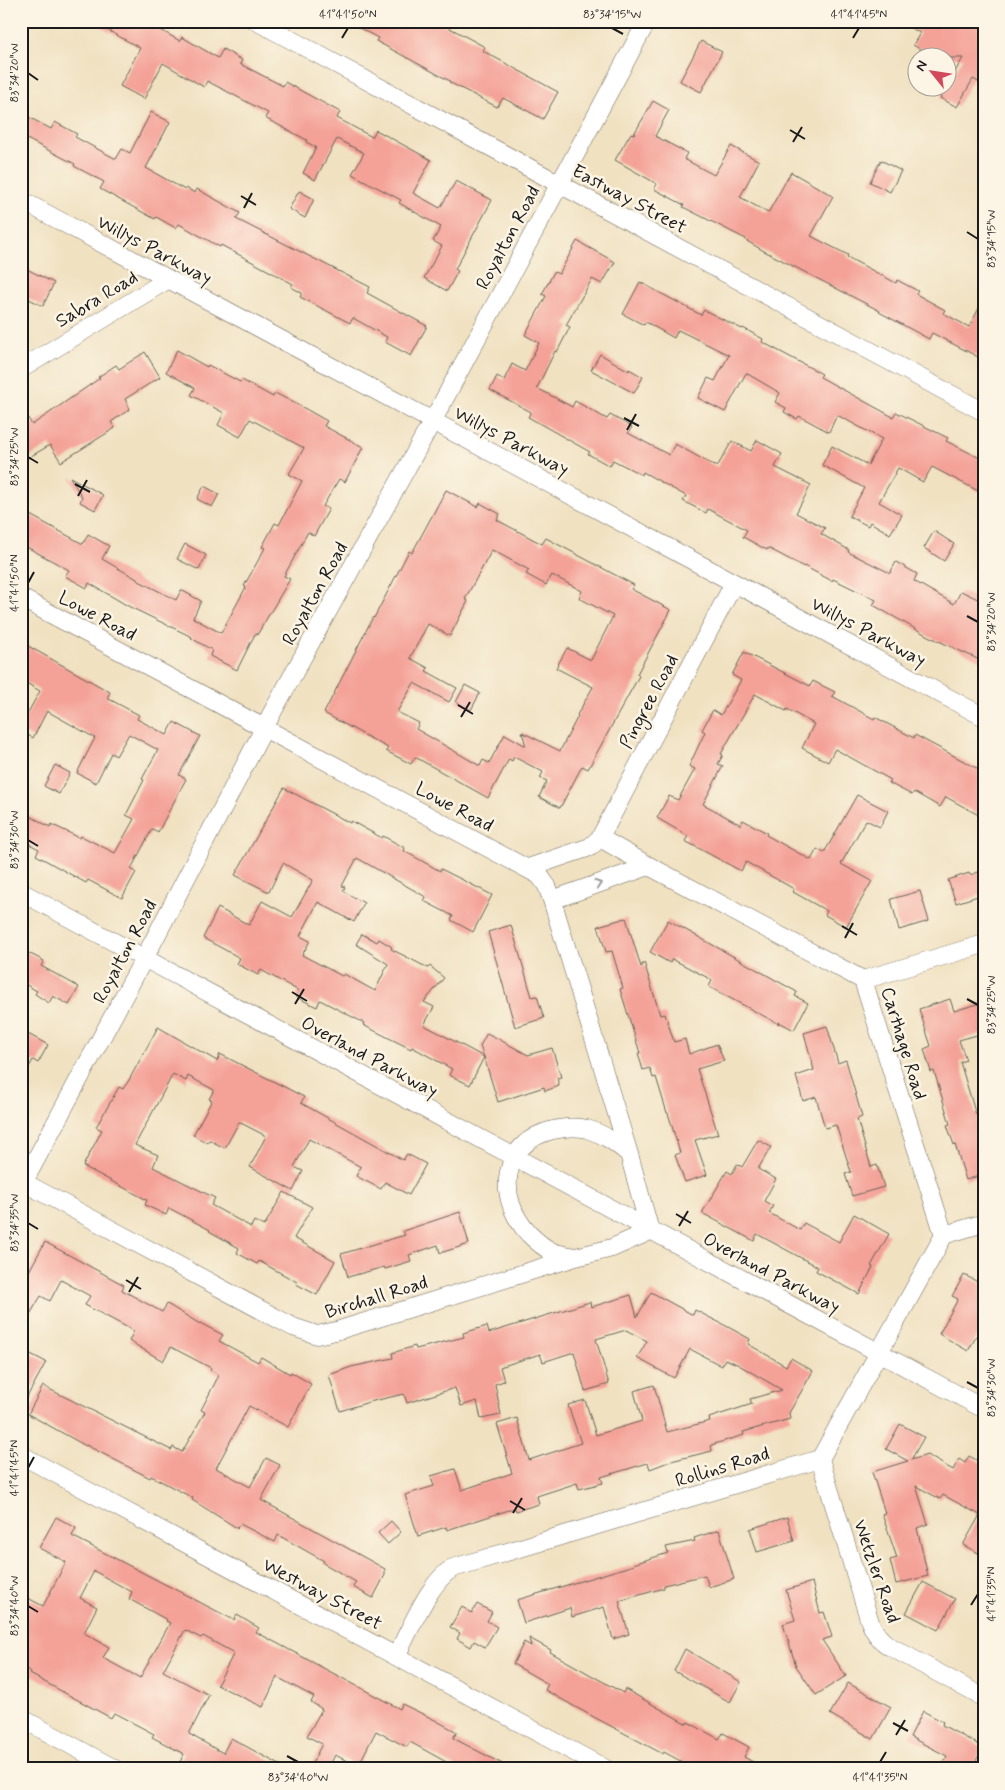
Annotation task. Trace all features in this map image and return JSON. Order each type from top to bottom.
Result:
[{"type":"street","name":"Eastway Street","points":[[256,21],[984,412]]},
{"type":"street","name":"Royalton Road","points":[[22,1184],[144,958],[264,728],[432,422],[647,21]]},
{"type":"street","name":"Willys Parkway","points":[[21,200],[984,717]]},
{"type":"street","name":"Sabra Road","points":[[21,369],[167,280]]},
{"type":"street","name":"Pingree Road","points":[[528,868],[590,848],[600,838],[734,583]]},
{"type":"street","name":"Lowe Road","points":[[21,598],[528,868],[543,880],[552,900],[629,1154],[650,1231]]},
{"type":"street","points":[[600,838],[649,866]]},
{"type":"street","points":[[552,900],[649,866]]},
{"type":"street","name":"Carthage Road","points":[[649,866],[863,980],[944,1235]]},
{"type":"street","name":"Overland Parkway","points":[[21,892],[984,1409]]},
{"type":"street","points":[[863,980],[984,944]]},
{"type":"street","points":[[576,1257],[554,1252],[535,1240],[521,1226],[511,1207],[508,1184],[510,1166],[519,1148],[531,1139],[549,1131],[569,1127],[586,1129],[601,1134],[629,1154]]},
{"type":"street","name":"Birchall Road","points":[[22,1184],[293,1327],[317,1335],[336,1331],[576,1257],[612,1248],[650,1231]]},
{"type":"street","points":[[820,1459],[944,1235],[984,1223]]},
{"type":"street","name":"Westway Street","points":[[21,1455],[606,1769]]},
{"type":"street","name":"Rollins Road","points":[[396,1656],[433,1586],[446,1572],[453,1568],[820,1459]]},
{"type":"street","name":"Wetzler Road","points":[[820,1459],[867,1613],[876,1634],[884,1643],[984,1698]]},
{"type":"street","points":[[21,1718],[115,1769]]},
{"type":"building","points":[[91,21],[145,21],[180,41],[182,37],[218,58],[223,49],[242,60],[240,64],[283,86],[285,82],[340,112],[337,118],[372,137],[376,130],[431,160],[413,193],[440,208],[456,181],[492,200],[455,269],[458,271],[447,291],[424,278],[442,246],[433,241],[441,227],[399,203],[401,200],[352,174],[364,153],[337,139],[315,180],[303,173],[316,147],[306,142],[307,140],[265,118],[268,113],[207,81],[204,87],[163,63],[144,99],[120,86],[140,48]]},
{"type":"building","points":[[346,21],[437,21],[485,47],[483,51],[558,92],[543,119],[503,98],[497,107],[376,41],[378,38]]},
{"type":"building","points":[[898,21],[973,21],[984,28],[984,85],[973,79],[957,107],[940,98],[958,98],[958,67],[963,58],[958,58],[958,48],[918,48],[913,45],[920,33]]},
{"type":"building","points":[[701,41],[722,52],[701,92],[680,81]]},
{"type":"building","points":[[653,101],[669,110],[655,136],[687,153],[684,159],[714,175],[731,146],[759,161],[740,197],[768,213],[791,172],[833,196],[811,236],[896,283],[897,280],[918,291],[916,294],[945,310],[943,313],[969,327],[984,299],[984,360],[932,333],[929,339],[880,311],[764,251],[746,239],[683,207],[684,205],[654,189],[657,184],[615,160],[631,133],[634,134]]},
{"type":"building","points":[[151,112],[170,122],[146,168],[185,190],[186,188],[195,193],[197,189],[240,213],[236,219],[370,287],[367,293],[427,326],[411,356],[385,342],[387,337],[353,318],[350,323],[300,297],[302,293],[291,287],[293,284],[221,245],[220,247],[179,224],[176,228],[156,217],[155,219],[100,189],[104,182],[74,166],[75,164],[21,136],[21,113],[51,129],[55,122],[77,134],[75,137],[116,159],[122,149],[130,153]]},
{"type":"building","points":[[881,160],[901,171],[890,192],[870,182]]},
{"type":"building","points":[[299,191],[314,199],[305,218],[289,209]]},
{"type":"building","points":[[577,241],[615,262],[602,284],[592,279],[566,325],[570,327],[557,352],[555,351],[537,388],[572,407],[575,401],[607,419],[610,415],[632,427],[628,433],[669,455],[675,444],[717,467],[732,441],[751,451],[757,440],[782,454],[775,467],[811,485],[796,513],[825,528],[821,534],[849,550],[848,552],[890,573],[896,562],[917,574],[914,581],[954,604],[961,591],[984,602],[984,662],[928,636],[873,605],[876,600],[833,579],[832,581],[743,537],[747,530],[708,509],[706,513],[683,501],[686,496],[643,472],[642,475],[613,460],[610,466],[588,454],[590,452],[528,417],[531,412],[490,390],[497,376],[504,380],[512,364],[525,371],[539,343],[525,335],[546,296],[542,294],[554,272],[559,274]]},
{"type":"building","points":[[21,266],[54,283],[43,306],[21,295]]},
{"type":"building","points":[[640,282],[701,315],[704,310],[743,328],[763,339],[762,342],[822,374],[820,377],[893,417],[896,412],[948,438],[946,441],[984,460],[984,494],[932,467],[923,482],[898,468],[879,502],[902,515],[890,534],[870,522],[868,526],[849,516],[864,488],[822,465],[832,446],[868,465],[882,439],[837,415],[829,432],[799,416],[797,419],[784,412],[786,408],[775,402],[780,393],[746,373],[725,412],[698,398],[708,378],[715,381],[729,355],[678,330],[674,338],[646,322],[644,325],[623,314]]},
{"type":"building","points":[[177,350],[207,367],[208,365],[240,382],[242,380],[273,397],[275,393],[304,408],[327,421],[324,426],[363,447],[345,482],[339,479],[323,506],[329,509],[314,536],[308,532],[284,576],[290,579],[257,635],[255,634],[237,670],[210,656],[212,650],[192,637],[128,606],[89,583],[87,588],[65,576],[69,570],[21,544],[21,510],[83,544],[88,534],[109,546],[102,559],[137,580],[176,600],[181,590],[201,601],[193,618],[221,633],[265,548],[262,547],[275,523],[279,525],[302,481],[289,474],[304,448],[250,419],[240,437],[218,425],[224,413],[191,395],[195,388],[166,372]]},
{"type":"building","points":[[145,352],[160,377],[125,399],[130,409],[111,422],[115,428],[61,462],[50,445],[21,462],[21,406],[32,425],[116,365],[119,369]]},
{"type":"building","points":[[600,354],[643,377],[634,393],[591,370]]},
{"type":"building","points":[[70,477],[103,495],[95,510],[80,502],[82,497]]},
{"type":"building","points":[[204,486],[219,494],[212,507],[197,499]]},
{"type":"building","points":[[446,490],[478,507],[480,503],[500,514],[497,520],[542,544],[546,538],[634,585],[631,589],[671,610],[637,674],[639,676],[588,769],[582,766],[560,808],[539,797],[547,781],[540,778],[543,772],[514,757],[512,761],[509,759],[488,798],[415,757],[411,764],[386,751],[388,748],[324,713],[409,551],[412,553]],"holes":[[[492,550],[529,570],[526,574],[546,585],[552,575],[582,591],[579,598],[613,616],[591,660],[567,648],[556,668],[593,687],[560,751],[522,732],[526,746],[505,734],[489,763],[483,760],[480,766],[416,729],[419,723],[397,712],[414,683],[449,702],[457,688],[426,671],[428,668],[410,658],[428,624],[450,636],[468,601],[465,599]]]},
{"type":"building","points":[[934,531],[954,544],[944,561],[924,548]]},
{"type":"building","points":[[185,544],[206,555],[199,570],[177,559]]},
{"type":"building","points":[[21,642],[110,692],[107,698],[139,715],[137,719],[167,735],[174,722],[200,736],[179,775],[186,779],[158,832],[152,829],[131,869],[136,872],[122,898],[88,880],[86,883],[36,855],[39,849],[21,840],[21,811],[50,827],[51,824],[115,853],[134,819],[126,815],[144,780],[142,779],[158,750],[129,734],[116,756],[111,753],[96,783],[77,773],[95,738],[47,711],[33,738],[21,731],[21,725],[40,691],[21,680]]},
{"type":"building","points":[[744,652],[810,686],[813,681],[835,692],[832,696],[874,719],[875,717],[914,738],[915,735],[984,772],[984,818],[946,797],[940,807],[914,792],[912,795],[889,783],[891,780],[835,749],[828,762],[802,748],[814,724],[755,694],[721,754],[723,755],[718,764],[723,766],[703,804],[741,825],[743,820],[811,860],[817,849],[824,853],[857,795],[888,811],[880,827],[866,820],[841,864],[872,881],[846,927],[825,915],[827,911],[793,892],[794,889],[746,862],[741,871],[685,841],[688,836],[657,818],[669,796],[678,800],[695,769],[689,766],[705,732],[702,730],[713,710],[721,715],[741,680],[732,675]]},
{"type":"building","points":[[465,685],[480,693],[471,710],[456,702]]},
{"type":"building","points":[[55,765],[70,773],[59,794],[44,786]]},
{"type":"building","points":[[284,788],[350,823],[351,821],[382,838],[383,836],[405,848],[404,851],[440,871],[441,869],[492,895],[473,932],[451,920],[453,916],[424,901],[426,897],[357,858],[342,886],[345,887],[343,891],[364,903],[354,922],[318,902],[300,936],[310,941],[302,955],[342,976],[344,974],[375,991],[388,964],[356,944],[362,934],[377,942],[379,939],[392,947],[391,949],[428,968],[430,966],[444,978],[424,1002],[434,1007],[424,1025],[484,1057],[470,1085],[449,1075],[452,1069],[412,1047],[411,1049],[363,1025],[364,1023],[320,1000],[317,1007],[296,997],[299,991],[261,970],[258,975],[237,964],[240,958],[203,938],[218,908],[249,925],[262,901],[292,917],[313,880],[283,863],[269,892],[235,875]]},
{"type":"building","points":[[984,870],[984,894],[956,903],[948,880]]},
{"type":"building","points":[[920,891],[929,921],[899,930],[891,899]]},
{"type":"building","points":[[626,918],[641,967],[644,962],[660,1015],[665,1014],[674,1042],[685,1039],[689,1054],[717,1044],[724,1061],[697,1069],[718,1134],[695,1140],[707,1175],[685,1182],[675,1155],[680,1153],[656,1077],[653,1078],[650,1068],[643,1070],[638,1053],[640,1053],[620,989],[623,988],[612,951],[606,952],[598,926]]},
{"type":"building","points":[[668,920],[797,992],[795,996],[808,1003],[794,1030],[709,987],[712,980],[672,959],[670,963],[650,952]]},
{"type":"building","points":[[511,925],[532,997],[537,996],[544,1018],[515,1027],[488,932]]},
{"type":"building","points":[[21,949],[44,961],[41,966],[79,987],[69,1005],[53,996],[49,1003],[35,994],[37,991],[21,982]]},
{"type":"building","points":[[950,999],[954,1011],[984,1002],[984,1033],[959,1040],[966,1060],[960,1062],[976,1115],[984,1113],[984,1174],[966,1180],[947,1125],[950,1124],[934,1071],[931,1072],[924,1049],[931,1046],[919,1009]]},
{"type":"building","points":[[827,1026],[838,1063],[846,1060],[862,1117],[857,1119],[871,1167],[877,1165],[884,1187],[852,1196],[845,1174],[851,1172],[836,1125],[825,1128],[816,1097],[803,1101],[796,1076],[814,1070],[804,1033]]},
{"type":"building","points":[[158,1027],[217,1061],[220,1054],[304,1097],[301,1103],[403,1160],[407,1154],[426,1164],[409,1195],[385,1182],[381,1189],[356,1176],[361,1167],[309,1139],[294,1167],[303,1171],[293,1191],[250,1167],[266,1136],[239,1122],[225,1148],[209,1140],[207,1143],[193,1135],[212,1100],[209,1099],[214,1090],[188,1076],[186,1081],[173,1074],[135,1145],[158,1155],[153,1167],[215,1198],[211,1205],[251,1227],[254,1221],[264,1226],[284,1192],[312,1207],[294,1238],[335,1261],[317,1295],[259,1261],[257,1264],[237,1253],[239,1248],[210,1230],[169,1208],[166,1215],[145,1205],[147,1200],[83,1166],[102,1130],[96,1127],[119,1087],[123,1089],[129,1080]]},
{"type":"building","points":[[21,1030],[48,1045],[38,1063],[33,1060],[21,1081]]},
{"type":"building","points":[[487,1033],[528,1055],[552,1048],[561,1077],[557,1078],[559,1086],[545,1091],[544,1087],[498,1102],[480,1046]]},
{"type":"building","points":[[758,1140],[771,1147],[758,1169],[776,1179],[764,1201],[773,1206],[769,1213],[800,1230],[804,1223],[839,1242],[854,1214],[889,1234],[871,1266],[873,1267],[859,1294],[816,1271],[818,1267],[757,1234],[754,1241],[702,1213],[727,1171],[732,1174],[737,1164],[742,1167]]},
{"type":"building","points":[[460,1212],[469,1244],[440,1253],[438,1245],[409,1255],[411,1261],[348,1277],[341,1254],[405,1235],[403,1231]]},
{"type":"building","points":[[45,1242],[124,1285],[122,1290],[162,1312],[167,1304],[200,1324],[223,1335],[219,1341],[258,1362],[261,1357],[311,1384],[288,1427],[249,1406],[216,1468],[250,1487],[266,1458],[280,1465],[261,1500],[385,1569],[385,1575],[373,1598],[353,1587],[356,1582],[278,1535],[275,1542],[240,1524],[237,1528],[192,1500],[193,1498],[86,1446],[28,1414],[43,1386],[171,1450],[173,1447],[182,1452],[205,1412],[201,1410],[219,1375],[210,1370],[211,1368],[171,1347],[163,1361],[129,1341],[134,1331],[85,1305],[90,1296],[61,1280],[50,1301],[41,1296],[21,1329],[21,1269],[28,1273]]},
{"type":"building","points":[[964,1275],[984,1285],[984,1323],[968,1351],[939,1334],[958,1299],[952,1296]]},
{"type":"building","points":[[651,1292],[693,1315],[695,1310],[750,1339],[748,1344],[786,1366],[791,1358],[813,1371],[789,1413],[790,1419],[743,1432],[744,1435],[711,1445],[712,1451],[671,1461],[650,1469],[648,1463],[601,1477],[603,1483],[579,1489],[577,1483],[537,1496],[539,1504],[516,1511],[515,1508],[447,1530],[446,1527],[418,1536],[405,1495],[434,1486],[431,1476],[455,1469],[462,1490],[512,1473],[497,1424],[517,1418],[529,1460],[581,1443],[568,1405],[585,1400],[596,1435],[642,1421],[634,1391],[654,1385],[667,1432],[710,1421],[709,1418],[752,1404],[750,1399],[782,1390],[737,1364],[725,1359],[722,1366],[690,1349],[674,1378],[637,1358],[647,1341],[626,1330],[596,1339],[609,1384],[585,1391],[574,1352],[543,1362],[540,1354],[500,1367],[504,1381],[495,1384],[501,1415],[481,1419],[477,1401],[461,1406],[455,1388],[407,1403],[404,1394],[340,1411],[329,1375],[351,1367],[393,1358],[392,1353],[415,1346],[416,1349],[464,1337],[463,1333],[487,1326],[489,1333],[590,1302],[591,1307],[631,1295],[637,1317]]},
{"type":"building","points":[[21,1349],[46,1362],[21,1408]]},
{"type":"building","points":[[900,1424],[924,1437],[911,1460],[927,1455],[953,1470],[959,1459],[965,1463],[969,1456],[984,1464],[984,1556],[963,1545],[980,1515],[943,1495],[940,1499],[916,1486],[928,1524],[917,1528],[928,1576],[896,1584],[890,1560],[897,1558],[882,1514],[885,1513],[872,1472],[908,1461],[886,1449]]},
{"type":"building","points":[[56,1517],[76,1528],[72,1536],[234,1620],[237,1615],[259,1628],[256,1632],[400,1709],[402,1704],[435,1720],[457,1732],[453,1738],[512,1769],[459,1769],[410,1742],[407,1747],[376,1731],[358,1766],[335,1755],[328,1769],[309,1769],[322,1744],[307,1736],[322,1709],[311,1702],[314,1697],[277,1677],[263,1707],[217,1685],[234,1653],[203,1636],[201,1638],[185,1630],[163,1671],[209,1695],[189,1734],[223,1753],[231,1738],[287,1769],[192,1769],[180,1762],[184,1754],[152,1737],[154,1734],[114,1713],[111,1718],[30,1674],[31,1672],[21,1666],[21,1606],[26,1597],[43,1606],[66,1562],[39,1548]],"holes":[[[94,1571],[132,1592],[129,1599],[170,1623],[140,1678],[103,1658],[109,1647],[84,1633],[97,1607],[80,1598]]]},
{"type":"building","points":[[787,1517],[794,1541],[757,1552],[750,1529]]},
{"type":"building","points":[[391,1521],[401,1532],[388,1544],[378,1533]]},
{"type":"building","points":[[719,1530],[734,1579],[709,1587],[705,1575],[664,1585],[664,1588],[619,1601],[629,1634],[613,1639],[604,1607],[572,1617],[570,1608],[524,1623],[517,1600],[634,1565],[668,1553],[666,1547],[695,1541],[694,1538]]},
{"type":"building","points":[[812,1582],[820,1613],[824,1612],[832,1637],[822,1640],[846,1676],[816,1695],[796,1666],[783,1624],[795,1620],[786,1590]]},
{"type":"building","points":[[923,1582],[955,1599],[938,1630],[906,1613]]},
{"type":"building","points":[[477,1604],[492,1612],[487,1621],[497,1627],[485,1647],[474,1641],[471,1647],[457,1639],[460,1633],[450,1627],[462,1607],[472,1613]]},
{"type":"building","points":[[529,1638],[623,1693],[625,1689],[687,1724],[688,1722],[719,1739],[723,1733],[749,1747],[744,1757],[766,1769],[695,1769],[579,1709],[545,1690],[548,1684],[513,1664],[524,1642],[531,1646]]},
{"type":"building","points":[[685,1649],[741,1682],[730,1702],[674,1671]]},
{"type":"building","points":[[848,1683],[891,1707],[873,1739],[830,1714]]},
{"type":"building","points":[[923,1711],[943,1722],[942,1725],[983,1747],[972,1769],[954,1769],[943,1763],[947,1756],[910,1737]]}]
